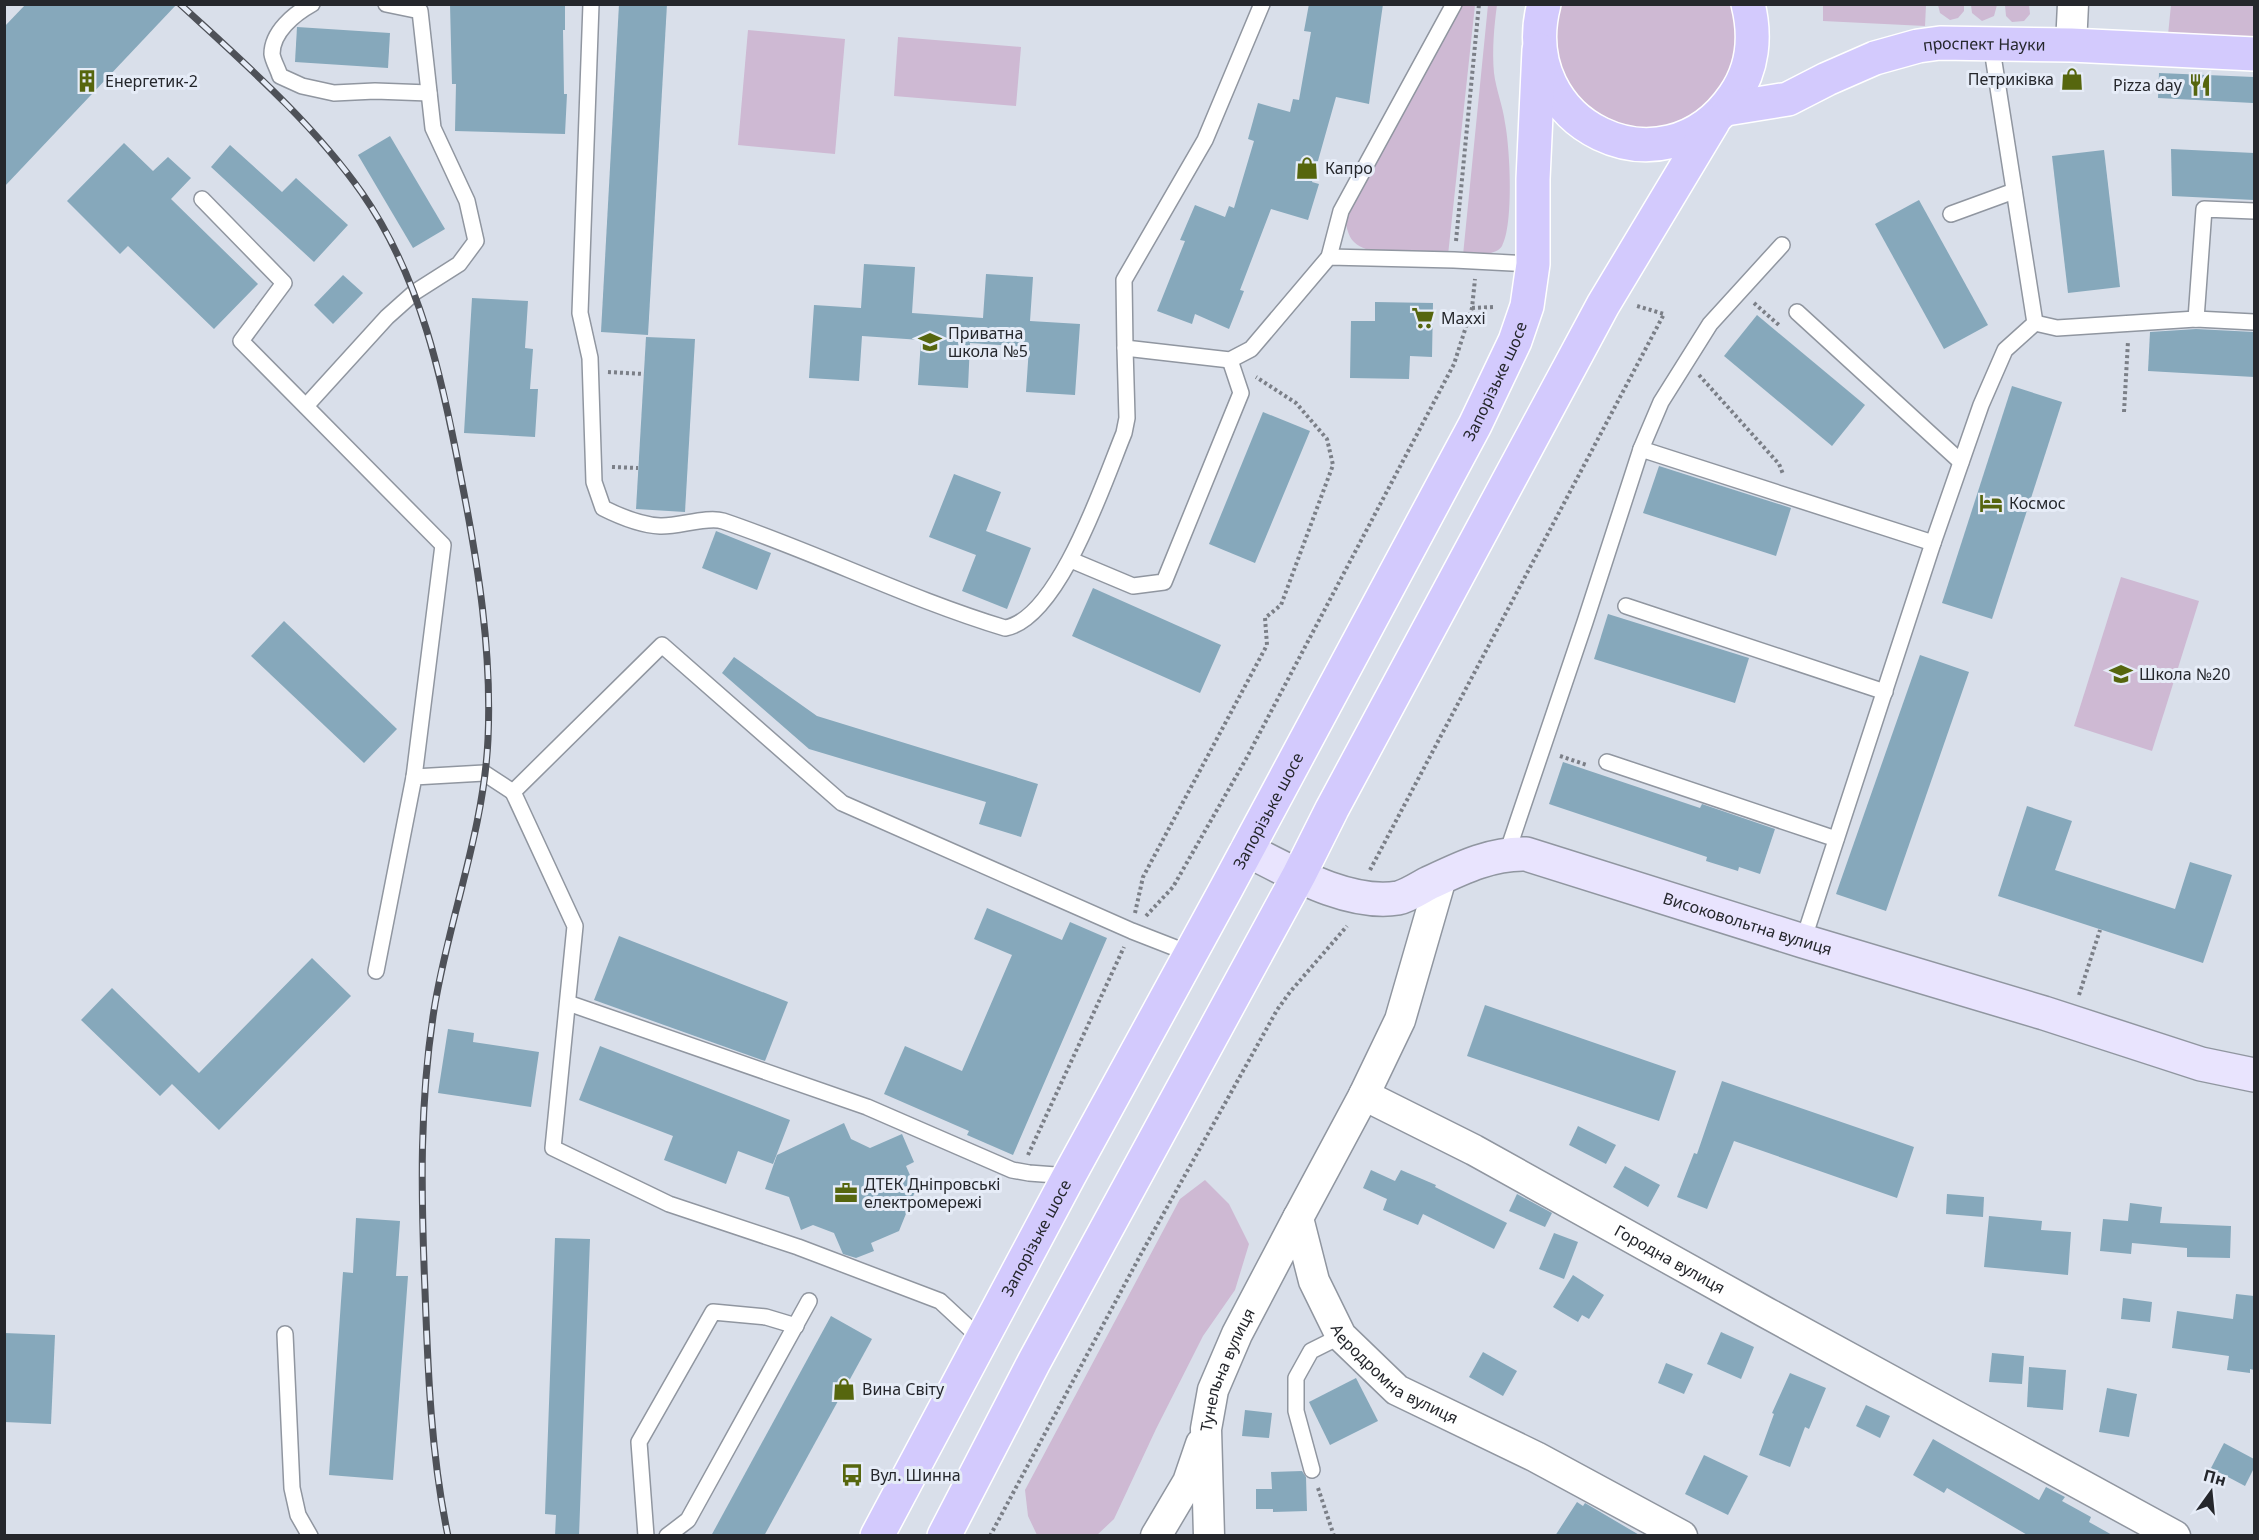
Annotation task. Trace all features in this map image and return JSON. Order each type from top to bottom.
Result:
[{"type":"main road","points":[[944,1536],[1034,1362],[1299,875],[1332,809],[1604,305],[1719,115],[1742,86],[1751,60],[1754,33],[1748,4]]},
{"type":"main road","points":[[1541,21],[1545,76],[1562,105],[1587,128],[1618,142],[1651,145],[1684,138],[1719,115]]},
{"type":"main road","name":"Запорізьке шосе","points":[[877,1536],[1069,1176],[1476,425],[1515,341],[1527,306],[1533,264],[1533,179],[1541,21]]},
{"type":"main road","name":"проспект Науки","points":[[1719,115],[1788,99],[1875,58],[1910,48],[1940,43],[2072,45],[2254,54]]},
{"type":"main road","name":"Високовольтна вулиця","points":[[1247,850],[1320,885],[1368,898],[1399,898],[1487,858],[1506,853],[1526,854],[2070,1021],[2201,1064],[2254,1075]]},
{"type":"street","points":[[2072,45],[2073,4]]},
{"type":"street","points":[[1298,1218],[1364,1095],[1400,1020],[1441,878]]},
{"type":"street","name":"Городна вулиця","points":[[1364,1095],[1484,1155],[2175,1536]]},
{"type":"street","name":"Аеродромна вулиця","points":[[1298,1218],[1314,1281],[1341,1336],[1397,1390],[1536,1456],[1682,1536]]},
{"type":"street","name":"Тунельна вулиця","points":[[1209,1536],[1206,1429],[1213,1390],[1237,1334],[1298,1218]]},
{"type":"street","points":[[1156,1536],[1188,1482],[1206,1429]]},
{"type":"lane","points":[[312,4],[276,34],[272,54],[280,76],[302,86],[334,93],[375,91],[429,93]]},
{"type":"lane","points":[[306,406],[387,317],[415,292],[459,264],[476,241],[467,201],[433,128],[420,11],[386,4]]},
{"type":"lane","points":[[591,4],[580,313],[590,358],[594,482],[603,508],[626,519],[659,526],[719,520],[957,614],[1005,628],[1015,625],[1028,616],[1056,586],[1071,560],[1125,433],[1127,418],[1124,280],[1205,140],[1262,4]]},
{"type":"lane","points":[[1125,348],[1230,360],[1251,349],[1329,257],[1341,211],[1454,4]]},
{"type":"lane","points":[[1991,43],[2035,323]]},
{"type":"lane","points":[[1951,214],[2014,191]]},
{"type":"lane","points":[[202,199],[284,283],[241,340],[443,545],[414,777],[376,971]]},
{"type":"lane","points":[[2196,319],[2204,209],[2254,212]]},
{"type":"lane","points":[[1506,853],[1542,751],[1641,449],[1661,402],[1710,324],[1782,245]]},
{"type":"lane","points":[[1329,257],[1533,264]]},
{"type":"lane","points":[[1797,312],[1961,462]]},
{"type":"lane","points":[[2035,323],[2057,328],[2196,319],[2254,322]]},
{"type":"lane","points":[[1803,940],[1933,543],[1981,405],[2005,350],[2035,323]]},
{"type":"lane","points":[[1071,560],[1133,586],[1164,582],[1240,393],[1230,360]]},
{"type":"lane","points":[[1641,449],[1933,543]]},
{"type":"lane","points":[[1626,606],[1885,692]]},
{"type":"lane","points":[[513,792],[662,645],[842,803],[1132,931],[1191,954]]},
{"type":"lane","points":[[1607,762],[1836,839]]},
{"type":"lane","points":[[414,777],[484,773],[513,792],[575,926],[553,1148],[669,1204],[798,1247],[940,1301],[982,1340]]},
{"type":"lane","points":[[568,1003],[867,1107],[1012,1170],[1069,1176]]},
{"type":"lane","points":[[668,1536],[688,1520],[809,1301]]},
{"type":"lane","points":[[646,1536],[639,1442],[713,1312],[766,1317],[796,1326]]},
{"type":"lane","points":[[285,1334],[292,1488],[298,1515],[310,1536]]},
{"type":"lane","points":[[1312,1470],[1296,1411],[1296,1378],[1311,1351],[1341,1336]]},
{"type":"path","points":[[1454,260],[1479,4]]},
{"type":"path","points":[[1132,931],[1173,887],[1246,759],[1455,364],[1472,308],[1478,261]]},
{"type":"path","points":[[1740,291],[1782,327],[1797,312]]},
{"type":"path","points":[[1367,877],[1664,314],[1637,306]]},
{"type":"path","points":[[1472,308],[1495,307]]},
{"type":"path","points":[[2124,412],[2129,322]]},
{"type":"path","points":[[1026,1157],[1132,931],[1143,877],[1267,645],[1264,618],[1281,606],[1333,465],[1327,439],[1296,403],[1230,360]]},
{"type":"path","points":[[1686,361],[1779,464],[1794,498]]},
{"type":"path","points":[[591,371],[644,374]]},
{"type":"path","points":[[1542,751],[1598,768],[1607,762]]},
{"type":"path","points":[[990,1536],[1141,1254],[1277,1010],[1347,926]]},
{"type":"path","points":[[2070,1021],[2100,930]]},
{"type":"path","points":[[1312,1470],[1334,1536]]},
{"type":"shaded area","points":[[1730,4],[1736,30],[1735,55],[1727,77],[1713,97],[1694,113],[1672,124],[1648,129],[1622,127],[1614,124],[1579,102],[1557,66],[1554,46],[1558,5]]},
{"type":"shaded area","points":[[1459,5],[1475,5],[1448,255],[1385,253],[1361,247],[1350,237],[1345,220]]},
{"type":"shaded area","points":[[1488,5],[1497,5],[1493,64],[1504,117],[1510,204],[1506,235],[1502,246],[1495,252],[1463,255]]},
{"type":"shaded area","points":[[1823,5],[1926,5],[1925,26],[1823,21]]},
{"type":"shaded area","points":[[1938,5],[1964,5],[1964,11],[1958,18],[1950,20],[1940,13]]},
{"type":"shaded area","points":[[1971,5],[1997,5],[1994,16],[1982,21],[1972,13]]},
{"type":"shaded area","points":[[2005,5],[2029,5],[2030,14],[2024,21],[2012,22],[2006,16]]},
{"type":"shaded area","points":[[2171,5],[2254,5],[2254,40],[2168,35]]},
{"type":"shaded area","points":[[748,30],[845,39],[835,154],[738,145]]},
{"type":"shaded area","points":[[898,37],[1021,47],[1016,106],[894,96]]},
{"type":"shaded area","points":[[2121,577],[2199,601],[2152,751],[2074,726]]},
{"type":"shaded area","points":[[1205,1180],[1229,1204],[1249,1244],[1235,1290],[1203,1336],[1114,1519],[1097,1535],[1037,1535],[1028,1516],[1025,1490],[1180,1199]]},
{"type":"building","points":[[26,4],[177,4],[4,187],[4,27]]},
{"type":"building","points":[[450,4],[565,4],[564,94],[567,94],[565,134],[455,131],[456,84],[452,84]]},
{"type":"building","points":[[619,4],[667,4],[648,335],[601,332]]},
{"type":"building","points":[[1309,4],[1383,4],[1369,104],[1336,97],[1312,182],[1319,184],[1308,220],[1271,209],[1240,290],[1244,291],[1229,329],[1195,314],[1192,324],[1157,311],[1185,241],[1180,240],[1195,205],[1225,217],[1229,206],[1234,208],[1254,141],[1248,139],[1258,103],[1290,112],[1293,99],[1299,100],[1311,32],[1304,31]]},
{"type":"building","points":[[297,27],[390,33],[388,68],[295,62]]},
{"type":"building","points":[[2159,73],[2254,77],[2253,103],[2158,98]]},
{"type":"building","points":[[390,136],[445,229],[413,248],[358,155]]},
{"type":"building","points":[[124,143],[153,171],[168,157],[191,178],[171,199],[258,284],[214,329],[128,246],[120,254],[67,201]]},
{"type":"building","points":[[230,145],[282,192],[296,178],[348,225],[314,262],[211,167]]},
{"type":"building","points":[[2171,149],[2254,153],[2254,200],[2172,196]]},
{"type":"building","points":[[2104,150],[2120,287],[2068,293],[2052,156]]},
{"type":"building","points":[[1919,200],[1988,325],[1944,349],[1875,224]]},
{"type":"building","points":[[864,264],[915,267],[912,313],[983,318],[986,274],[1033,277],[1030,321],[1080,324],[1075,395],[1026,392],[1029,347],[970,343],[968,388],[918,385],[921,340],[862,336],[859,381],[809,378],[814,305],[861,308]]},
{"type":"building","points":[[343,275],[363,293],[333,324],[314,305]]},
{"type":"building","points":[[472,298],[528,301],[525,348],[533,349],[530,389],[538,389],[535,437],[464,433]]},
{"type":"building","points":[[1375,302],[1433,303],[1432,357],[1410,356],[1409,379],[1350,378],[1351,321],[1375,321]]},
{"type":"building","points":[[1757,315],[1865,405],[1832,446],[1724,356]]},
{"type":"building","points":[[2196,329],[2254,332],[2254,377],[2148,371],[2150,332]]},
{"type":"building","points":[[646,337],[695,339],[685,512],[636,509]]},
{"type":"building","points":[[2012,386],[2062,402],[1992,619],[1942,603]]},
{"type":"building","points":[[1263,412],[1310,431],[1255,563],[1209,544]]},
{"type":"building","points":[[1659,466],[1791,508],[1776,556],[1643,513]]},
{"type":"building","points":[[954,474],[1001,492],[986,531],[1031,548],[1007,609],[962,591],[976,555],[929,537]]},
{"type":"building","points":[[716,531],[771,553],[757,590],[702,568]]},
{"type":"building","points":[[1093,588],[1221,645],[1200,693],[1072,636]]},
{"type":"building","points":[[1608,614],[1749,658],[1735,703],[1594,659]]},
{"type":"building","points":[[284,621],[397,729],[364,763],[251,656]]},
{"type":"building","points":[[1920,655],[1969,672],[1886,911],[1836,894]]},
{"type":"building","points":[[734,657],[817,716],[1038,784],[1021,837],[979,824],[986,802],[809,749],[722,673]]},
{"type":"building","points":[[1563,762],[1700,808],[1702,804],[1775,829],[1760,874],[1739,867],[1738,871],[1706,861],[1707,857],[1549,804]]},
{"type":"building","points":[[2027,806],[2072,821],[2055,870],[2175,909],[2190,862],[2232,875],[2203,963],[1998,896]]},
{"type":"building","points":[[987,908],[1062,940],[1070,922],[1107,938],[1013,1155],[967,1135],[969,1131],[884,1094],[905,1046],[962,1071],[1012,955],[974,939]]},
{"type":"building","points":[[619,936],[788,1002],[765,1061],[594,1000]]},
{"type":"building","points":[[312,958],[351,996],[219,1130],[172,1084],[160,1096],[81,1020],[112,988],[199,1073]]},
{"type":"building","points":[[1485,1005],[1676,1071],[1659,1121],[1467,1056]]},
{"type":"building","points":[[448,1029],[474,1033],[473,1042],[539,1052],[531,1107],[438,1093]]},
{"type":"building","points":[[600,1046],[790,1120],[773,1164],[738,1151],[726,1184],[664,1160],[673,1136],[579,1100]]},
{"type":"building","points":[[1722,1081],[1914,1147],[1897,1198],[1734,1141],[1707,1209],[1677,1197],[1694,1153],[1697,1154]]},
{"type":"building","name":"ДТЕК Дніпровські електромережі","points":[[844,1123],[851,1139],[870,1148],[902,1134],[914,1162],[906,1166],[916,1189],[899,1231],[871,1243],[874,1251],[856,1258],[843,1254],[834,1233],[813,1225],[801,1230],[789,1197],[765,1189],[777,1155]]},
{"type":"building","points":[[1578,1126],[1616,1145],[1606,1164],[1569,1145]]},
{"type":"building","points":[[1625,1166],[1660,1185],[1648,1207],[1613,1187]]},
{"type":"building","points":[[1371,1170],[1395,1181],[1401,1170],[1436,1185],[1435,1187],[1507,1223],[1494,1249],[1423,1214],[1418,1225],[1383,1210],[1387,1199],[1363,1188]]},
{"type":"building","points":[[1517,1194],[1552,1213],[1545,1227],[1509,1211]]},
{"type":"building","points":[[1947,1194],[1984,1197],[1983,1217],[1946,1214]]},
{"type":"building","points":[[2130,1203],[2162,1207],[2160,1223],[2231,1226],[2230,1258],[2187,1257],[2187,1248],[2132,1243],[2131,1254],[2100,1251],[2103,1219],[2128,1221]]},
{"type":"building","points":[[1989,1216],[2042,1221],[2041,1230],[2071,1232],[2068,1275],[1984,1267]]},
{"type":"building","points":[[356,1218],[400,1221],[396,1276],[408,1276],[393,1480],[329,1475],[343,1272],[353,1273]]},
{"type":"building","points":[[1554,1233],[1578,1242],[1564,1279],[1539,1269]]},
{"type":"building","points":[[555,1238],[590,1239],[579,1536],[555,1536],[556,1515],[545,1514]]},
{"type":"building","points":[[1573,1275],[1604,1295],[1589,1319],[1582,1315],[1578,1322],[1553,1307]]},
{"type":"building","points":[[2236,1294],[2254,1296],[2254,1370],[2250,1369],[2250,1373],[2227,1370],[2229,1356],[2172,1348],[2177,1311],[2233,1319]]},
{"type":"building","points":[[2123,1298],[2152,1302],[2150,1322],[2121,1319]]},
{"type":"building","points":[[831,1316],[872,1339],[764,1536],[711,1536]]},
{"type":"building","points":[[1721,1332],[1754,1347],[1741,1379],[1707,1364]]},
{"type":"building","points":[[4,1333],[55,1335],[51,1424],[4,1422]]},
{"type":"building","points":[[1483,1352],[1517,1371],[1503,1396],[1469,1377]]},
{"type":"building","points":[[1992,1353],[2024,1356],[2022,1384],[1989,1382]]},
{"type":"building","points":[[1666,1363],[1693,1374],[1684,1394],[1658,1383]]},
{"type":"building","points":[[2029,1367],[2066,1370],[2063,1410],[2027,1407]]},
{"type":"building","points":[[1790,1373],[1826,1388],[1809,1429],[1805,1427],[1790,1467],[1759,1455],[1774,1414],[1772,1413]]},
{"type":"building","points":[[1356,1378],[1378,1421],[1330,1445],[1309,1402]]},
{"type":"building","points":[[2107,1388],[2137,1394],[2129,1437],[2099,1432]]},
{"type":"building","points":[[1866,1405],[1890,1416],[1880,1438],[1856,1426]]},
{"type":"building","points":[[1245,1410],[1272,1413],[1269,1438],[1242,1436]]},
{"type":"building","points":[[1933,1439],[2039,1500],[2046,1487],[2065,1497],[2062,1501],[2091,1517],[2089,1522],[2114,1536],[2029,1536],[1947,1488],[1944,1493],[1913,1475]]},
{"type":"building","points":[[2224,1443],[2254,1459],[2254,1468],[2245,1486],[2211,1468]]},
{"type":"building","points":[[1704,1455],[1748,1476],[1728,1515],[1685,1494]]},
{"type":"building","points":[[1302,1471],[1306,1477],[1307,1511],[1273,1512],[1273,1509],[1256,1509],[1256,1489],[1272,1489],[1271,1472]]},
{"type":"building","points":[[1577,1502],[1583,1506],[1585,1503],[1641,1536],[1555,1536]]},
{"type":"railway","points":[[180,4],[253,71],[321,142],[362,193],[400,259],[437,366],[473,543],[486,640],[488,739],[480,806],[435,1004],[426,1076],[422,1147],[429,1383],[434,1445],[448,1536]]},
{"type":"place","name":"Петриківка","points":[[2072,79]]},
{"type":"place","name":"Енергетик-2","points":[[87,81]]},
{"type":"place","name":"Pizza day","points":[[2200,85]]},
{"type":"place","name":"Капро","points":[[1307,168]]},
{"type":"place","name":"Maxxi","points":[[1423,318]]},
{"type":"place","name":"Приватна школа №5","points":[[930,342]]},
{"type":"place","name":"Космос","points":[[1991,503]]},
{"type":"place","name":"Школа №20","points":[[2121,674]]},
{"type":"place","name":"ДТЕК Дніпровські електромережі","points":[[846,1193]]},
{"type":"place","name":"Вина Світу","points":[[844,1389]]},
{"type":"place","name":"Вул. Шинна","points":[[852,1475]]}]
